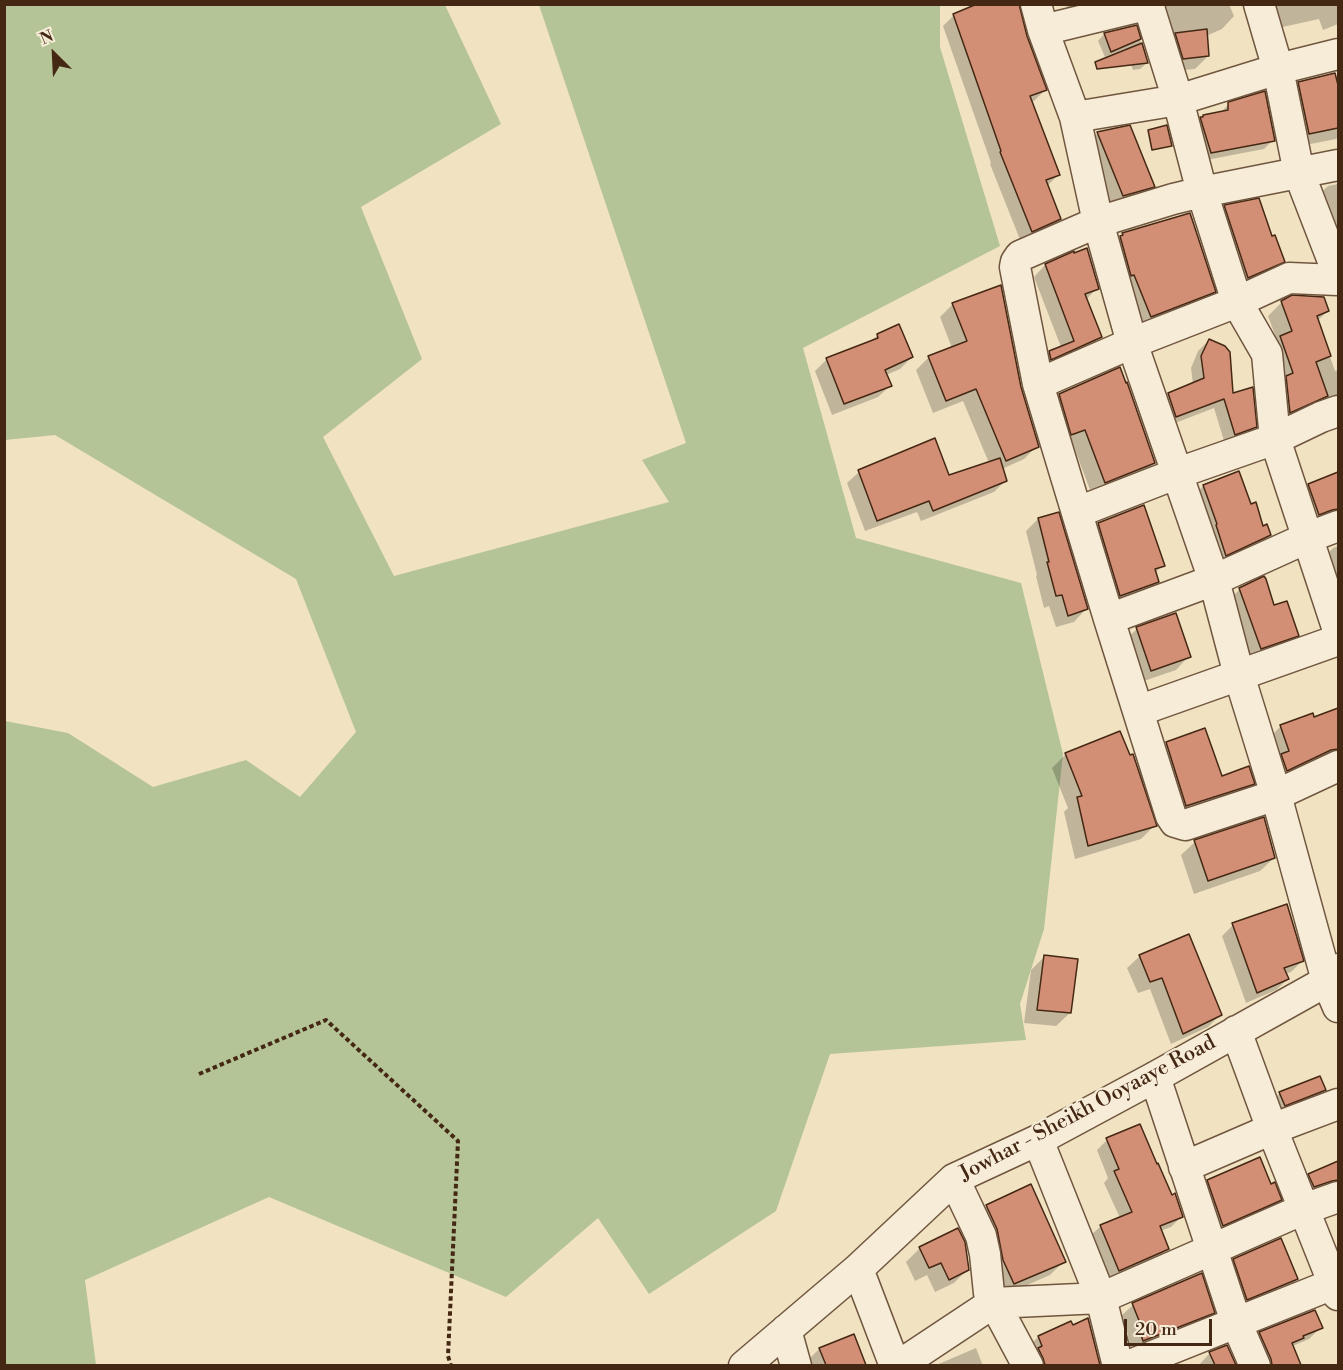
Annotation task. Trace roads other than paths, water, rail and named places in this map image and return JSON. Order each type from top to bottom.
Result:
[{"type":"street","points":[[1259,4],[1278,69],[1299,173],[1338,274]]},
{"type":"street","points":[[1335,986],[1239,675],[1214,580],[1132,343],[1098,222],[1075,117],[1040,17],[1149,5],[1178,100],[1202,192],[1237,302],[1267,354],[1275,439],[1338,630]]},
{"type":"street","points":[[1075,117],[1178,100],[1278,69],[1338,54]]},
{"type":"street","points":[[1338,165],[1202,192],[1098,222],[1020,256],[1014,267],[1038,384],[1171,816],[1175,822],[1185,825],[1276,795],[1338,765]]},
{"type":"street","points":[[1038,384],[1132,343],[1237,302],[1289,278],[1338,280]]},
{"type":"street","points":[[1078,512],[1178,473],[1275,439],[1338,411]]},
{"type":"street","points":[[1109,619],[1214,580],[1338,526]]},
{"type":"street","points":[[1138,711],[1338,640]]},
{"type":"street","name":"Jowhar - Sheikh Ooyaaye Road","points":[[744,1365],[858,1269],[954,1179],[1038,1140],[1236,1031],[1335,986]]},
{"type":"street","points":[[1128,1365],[1236,1322],[1337,1287],[1272,1129],[1236,1031]]},
{"type":"street","points":[[1155,1077],[1236,1322],[1255,1365]]},
{"type":"street","points":[[1184,1167],[1272,1129],[1338,1104]]},
{"type":"street","points":[[1038,1140],[1101,1298],[1118,1365]]},
{"type":"street","points":[[954,1179],[981,1236],[989,1293],[1028,1365]]},
{"type":"street","points":[[858,1269],[896,1365],[993,1303],[1101,1298],[1304,1209],[1338,1197]]},
{"type":"street","points":[[786,1330],[796,1365]]}]
